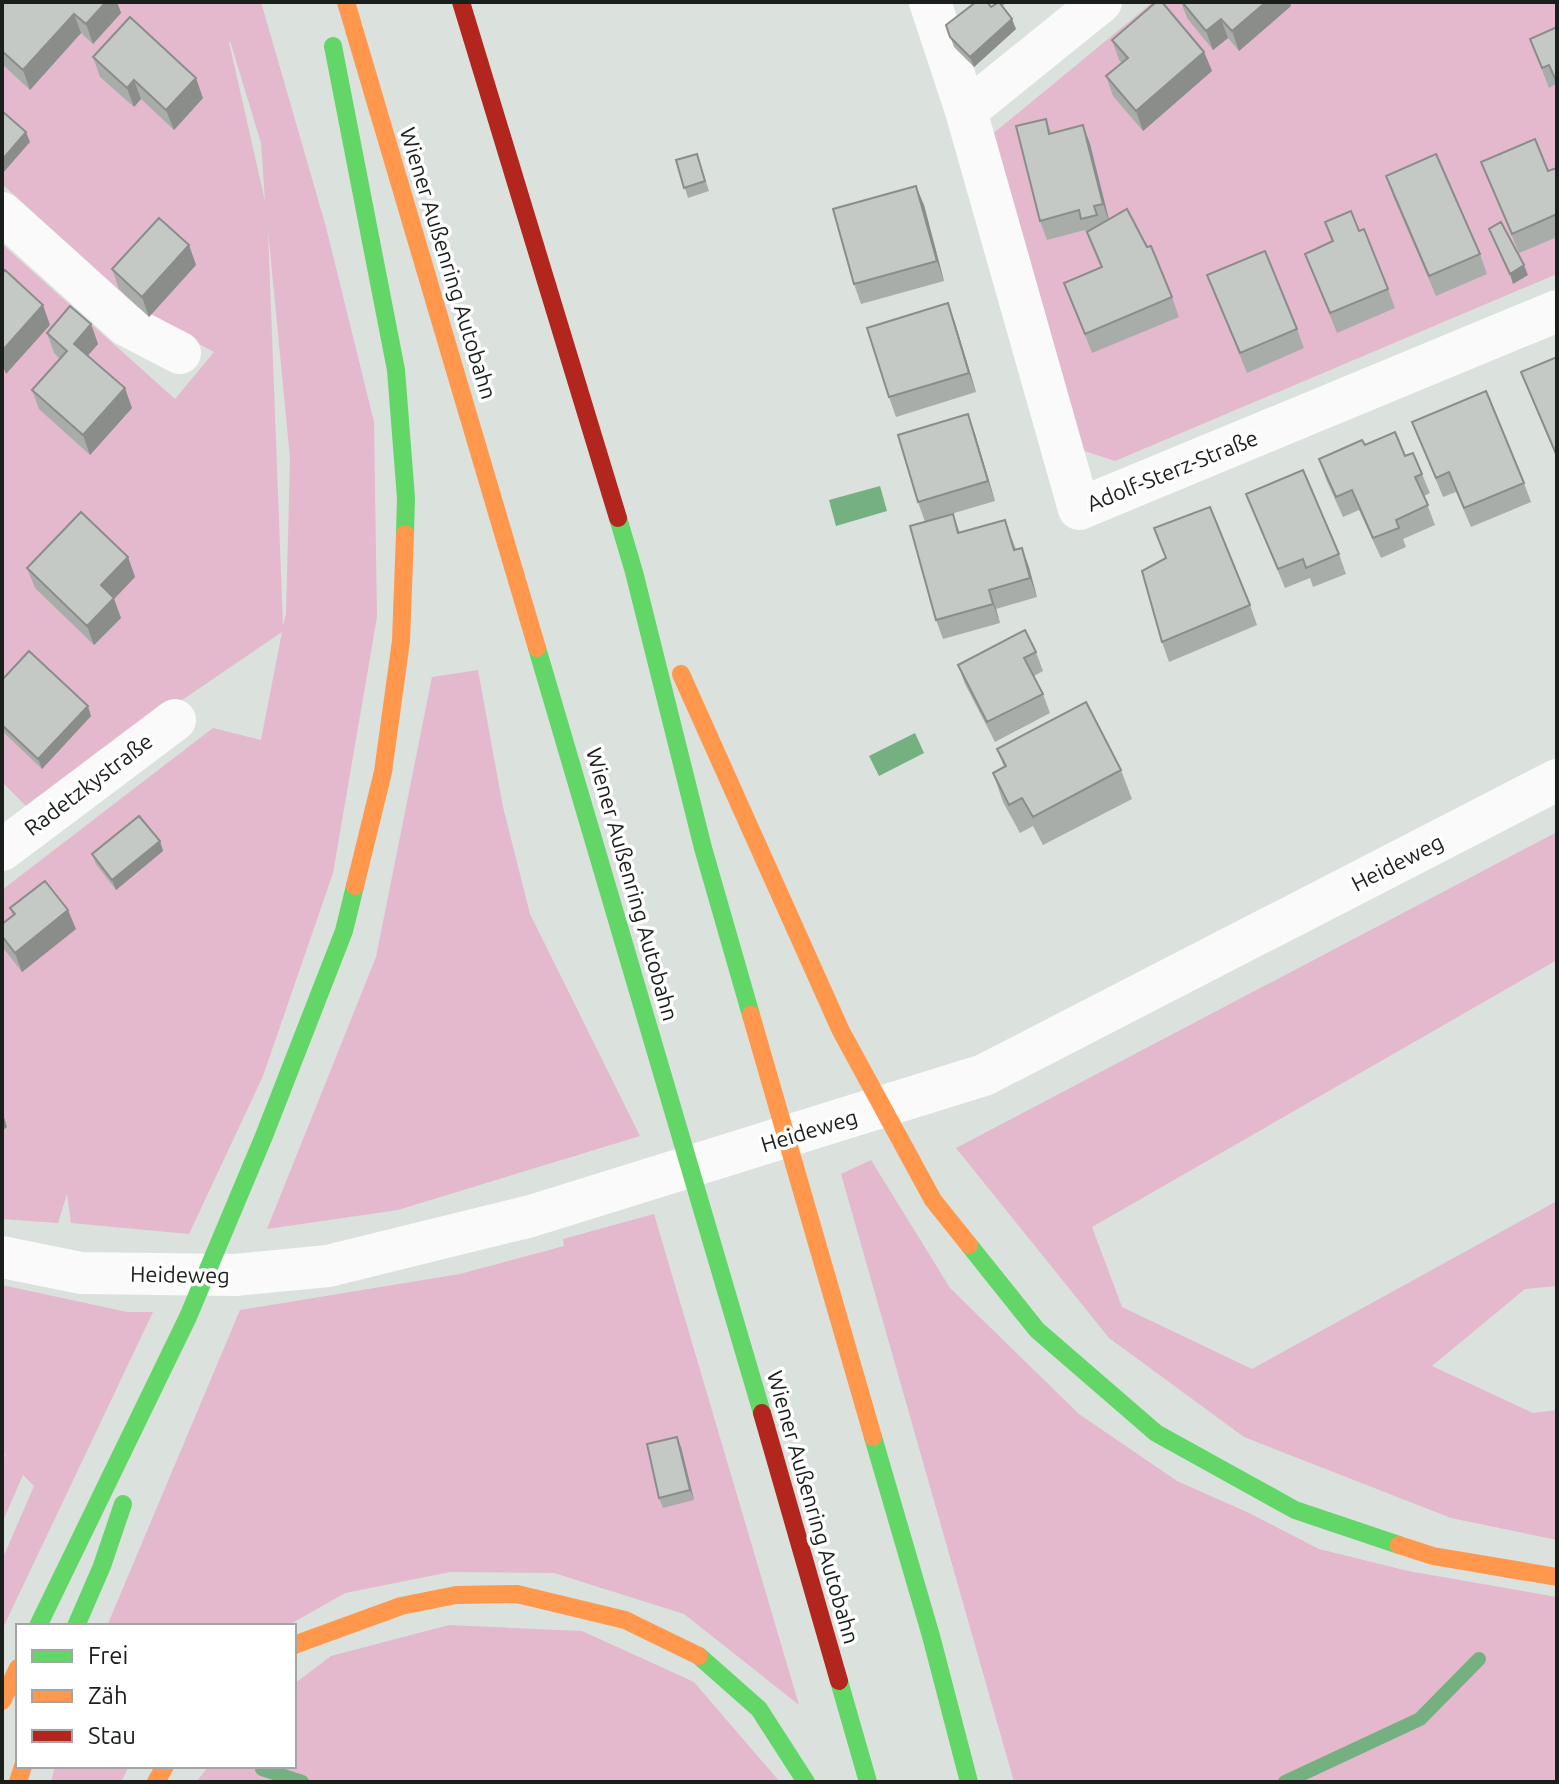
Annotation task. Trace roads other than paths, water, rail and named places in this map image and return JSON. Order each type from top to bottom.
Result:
[{"type":"highway","name":"Wiener Außenring Autobahn","points":[[346,2],[745,1352],[868,1782]]},
{"type":"highway","points":[[461,2],[634,572],[703,848],[931,1636],[969,1782]]},
{"type":"highway","points":[[39,1624],[188,1317],[264,1136],[344,931],[383,772],[401,641],[406,498],[396,370],[330,32]]},
{"type":"highway","points":[[634,572],[841,1031],[933,1200],[1037,1330],[1156,1433],[1295,1510],[1433,1556],[1557,1577]]},
{"type":"highway","points":[[137,1463],[188,1317]]},
{"type":"highway","points":[[77,1624],[102,1566],[127,1493]]},
{"type":"highway","points":[[296,1644],[401,1606],[456,1595],[517,1594],[625,1620],[701,1657],[759,1709],[806,1782]]},
{"type":"highway","points":[[2,1701],[16,1672]]},
{"type":"street","points":[[930,2],[966,111],[1101,2]]},
{"type":"street","name":"Adolf-Sterz-Straße","points":[[966,111],[1079,509],[1557,311]]},
{"type":"street","points":[[2,213],[126,325],[180,353]]},
{"type":"street","name":"Radetzkystraße","points":[[10,830],[175,720]]},
{"type":"street","name":"Heideweg","points":[[2,1257],[81,1273],[235,1275],[328,1266],[531,1216],[984,1075],[1557,780]]},
{"type":"waterway","points":[[1285,1782],[1420,1719],[1479,1659]]},
{"type":"waterway","points":[[262,1769],[302,1782]]}]
